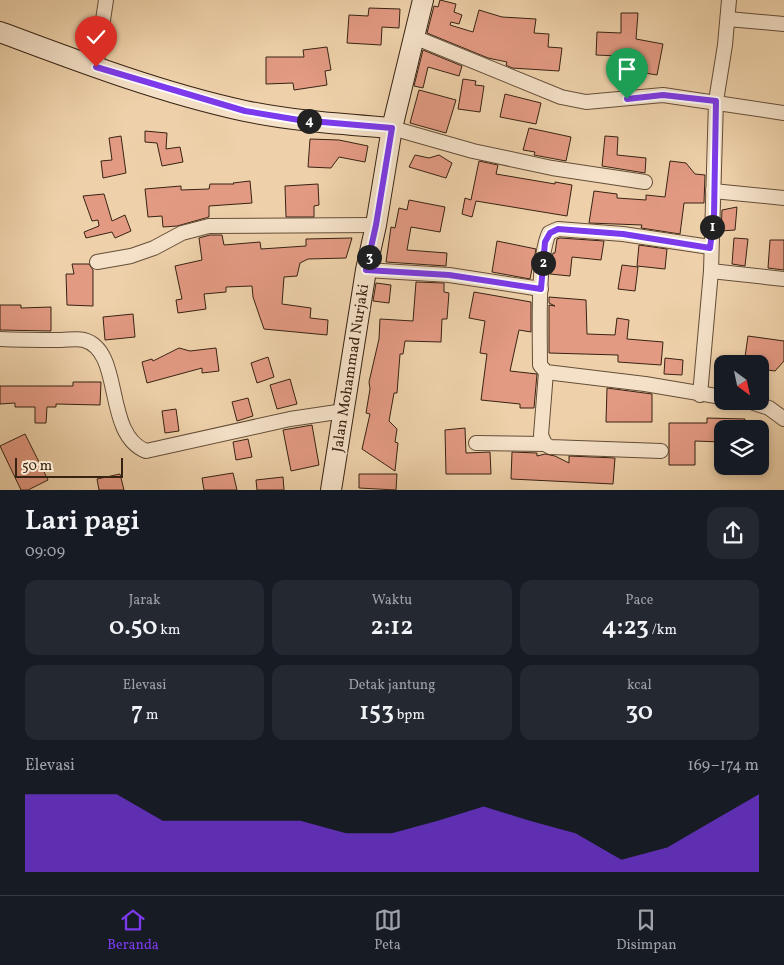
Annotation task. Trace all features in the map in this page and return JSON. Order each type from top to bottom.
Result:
[{"type":"street","points":[[96,67],[106,0]]},
{"type":"street","name":"Jalan Mohammad Nurjaki","points":[[331,490],[366,270],[376,225],[392,128],[423,0]]},
{"type":"street","points":[[700,395],[711,271],[710,248],[716,101],[729,10],[784,24]]},
{"type":"street","points":[[0,32],[96,67],[245,111],[299,120],[392,128],[473,151],[552,168],[645,182]]},
{"type":"street","points":[[414,37],[562,97],[586,102],[663,95],[716,101],[784,113]]},
{"type":"street","points":[[713,191],[784,198]]},
{"type":"street","points":[[97,262],[131,256],[154,248],[182,233],[209,226],[376,225]]},
{"type":"street","points":[[710,248],[623,234],[558,229],[550,233],[545,242],[541,289],[540,365],[546,372],[645,384],[714,396]]},
{"type":"street","points":[[366,270],[449,275],[541,289]]},
{"type":"street","points":[[711,271],[784,279]]},
{"type":"street","points":[[0,339],[83,340],[96,346],[104,357],[116,406],[129,438],[138,448],[146,451],[290,419],[344,411]]},
{"type":"street","points":[[545,444],[541,435],[546,372]]},
{"type":"street","points":[[769,408],[784,419]]},
{"type":"street","points":[[476,443],[545,444],[550,447],[661,451]]},
{"type":"building","points":[[440,0],[456,4],[454,12],[462,15],[459,24],[451,22],[450,25],[473,32],[479,10],[502,17],[536,19],[534,33],[549,34],[548,47],[562,48],[559,71],[512,68],[506,65],[507,62],[488,58],[427,33],[434,6],[438,7]]},
{"type":"building","points":[[369,8],[400,9],[399,28],[382,27],[381,45],[347,43],[349,15],[368,16]]},
{"type":"building","points":[[621,13],[638,13],[636,39],[663,44],[657,75],[639,72],[637,86],[614,83],[618,56],[596,55],[597,32],[621,33]]},
{"type":"building","points":[[327,47],[331,70],[325,71],[327,85],[294,90],[293,83],[266,84],[266,57],[304,57],[303,50]]},
{"type":"building","points":[[423,50],[462,66],[459,76],[428,67],[423,88],[414,86]]},
{"type":"building","points":[[463,79],[476,81],[475,85],[484,86],[480,112],[458,109]]},
{"type":"building","points":[[419,90],[456,100],[446,133],[410,123]]},
{"type":"building","points":[[505,94],[541,103],[536,124],[500,117]]},
{"type":"building","points":[[529,128],[571,137],[566,161],[534,155],[535,152],[523,150]]},
{"type":"building","points":[[145,131],[167,133],[166,149],[180,147],[183,162],[162,166],[157,143],[145,142]]},
{"type":"building","points":[[121,136],[126,173],[103,178],[101,161],[112,160],[109,138]]},
{"type":"building","points":[[605,136],[618,137],[617,155],[646,158],[645,173],[602,166]]},
{"type":"building","points":[[310,139],[339,140],[368,146],[365,162],[339,157],[331,168],[308,167]]},
{"type":"building","points":[[415,155],[429,158],[439,155],[452,163],[446,178],[409,167]]},
{"type":"building","points":[[479,161],[498,165],[496,174],[572,185],[567,216],[476,201],[472,217],[462,214],[465,198],[471,200]]},
{"type":"building","points":[[670,161],[686,163],[695,174],[705,175],[704,203],[684,203],[680,234],[641,228],[642,225],[589,223],[594,191],[617,194],[617,198],[646,200],[646,195],[665,197]]},
{"type":"building","points":[[250,181],[252,203],[209,206],[209,217],[177,226],[163,227],[162,216],[148,217],[145,189],[181,186],[181,190],[209,189],[210,184],[234,184]]},
{"type":"building","points":[[318,184],[319,205],[314,206],[314,217],[286,217],[285,186]]},
{"type":"building","points":[[104,194],[112,221],[125,215],[131,231],[115,238],[112,232],[86,238],[84,232],[99,226],[98,220],[92,221],[83,196]]},
{"type":"building","points":[[409,200],[445,207],[440,232],[411,227],[407,250],[447,253],[446,266],[386,262],[391,227],[395,228],[399,208],[407,210]]},
{"type":"building","points":[[737,207],[735,230],[721,231],[722,210]]},
{"type":"building","points":[[210,235],[222,235],[224,245],[260,242],[261,249],[306,246],[306,239],[352,238],[346,258],[308,259],[300,263],[297,276],[284,277],[282,304],[311,308],[310,318],[328,320],[327,335],[264,329],[253,297],[252,286],[226,287],[226,292],[204,294],[206,309],[178,313],[176,300],[182,299],[175,266],[202,260],[199,238]]},
{"type":"building","points":[[734,238],[748,239],[745,266],[732,264]]},
{"type":"building","points":[[557,239],[604,241],[601,260],[572,257],[570,276],[550,274],[553,253],[555,253]]},
{"type":"building","points":[[770,240],[784,240],[784,270],[768,268]]},
{"type":"building","points":[[497,241],[536,249],[530,279],[492,272]]},
{"type":"building","points":[[639,245],[667,249],[665,269],[637,266]]},
{"type":"building","points":[[72,264],[89,264],[93,270],[93,306],[67,305],[66,274],[74,274]]},
{"type":"building","points":[[622,265],[638,267],[635,291],[618,289]]},
{"type":"building","points":[[416,282],[444,283],[444,292],[449,293],[447,319],[442,319],[441,342],[405,341],[403,354],[400,354],[397,393],[394,393],[389,421],[397,429],[395,442],[398,443],[395,471],[362,449],[370,414],[366,413],[370,389],[369,382],[379,339],[380,319],[413,321]]},
{"type":"building","points":[[376,283],[391,285],[389,303],[373,301]]},
{"type":"building","points":[[474,292],[531,302],[531,332],[519,330],[510,371],[537,374],[534,408],[520,408],[520,404],[481,400],[487,354],[480,353],[485,321],[469,318]]},
{"type":"building","points":[[549,297],[586,300],[587,334],[615,335],[617,318],[629,320],[627,339],[663,342],[661,365],[618,362],[618,355],[549,353],[549,305],[555,306],[549,303]]},
{"type":"building","points":[[0,305],[21,305],[21,308],[51,307],[51,331],[0,330]]},
{"type":"building","points":[[133,314],[135,337],[105,340],[103,317]]},
{"type":"building","points":[[748,336],[784,341],[784,361],[775,371],[769,370],[769,355],[745,355]]},
{"type":"building","points":[[179,348],[190,351],[216,348],[219,371],[202,373],[202,368],[147,383],[142,362],[152,359],[153,361]]},
{"type":"building","points":[[268,357],[274,377],[257,383],[251,363]]},
{"type":"building","points":[[665,358],[683,360],[682,375],[664,374]]},
{"type":"building","points":[[290,379],[297,404],[277,409],[270,385]]},
{"type":"building","points":[[73,382],[101,382],[100,405],[56,404],[56,407],[47,407],[46,423],[35,423],[35,407],[15,407],[15,403],[0,404],[0,386],[73,386]]},
{"type":"building","points":[[607,388],[652,394],[652,422],[606,422]]},
{"type":"building","points":[[248,398],[253,416],[237,421],[232,402]]},
{"type":"building","points":[[176,409],[179,431],[165,433],[162,411]]},
{"type":"building","points":[[707,418],[745,419],[714,420],[714,442],[695,441],[695,465],[669,465],[669,423],[707,423]]},
{"type":"building","points":[[312,425],[319,465],[291,471],[283,430]]},
{"type":"building","points":[[465,428],[466,453],[490,452],[491,474],[446,474],[445,430]]},
{"type":"building","points":[[25,434],[48,480],[28,490],[21,490],[0,446]]},
{"type":"building","points":[[248,439],[252,457],[236,460],[233,442]]},
{"type":"building","points":[[512,452],[537,453],[537,456],[545,454],[555,456],[569,463],[569,456],[615,458],[613,484],[511,479]]},
{"type":"building","points":[[233,473],[237,490],[204,490],[202,478]]},
{"type":"building","points":[[120,474],[124,490],[99,490],[97,479]]},
{"type":"building","points":[[359,474],[397,474],[396,490],[359,488]]},
{"type":"building","points":[[283,477],[284,490],[257,490],[256,480]]},
{"type":"route","points":[[96,67],[245,111],[299,120],[392,128],[376,225],[366,270],[449,275],[541,289],[545,242],[550,233],[558,229],[623,234],[710,248],[714,216],[716,101],[663,95],[627,99]]}]
